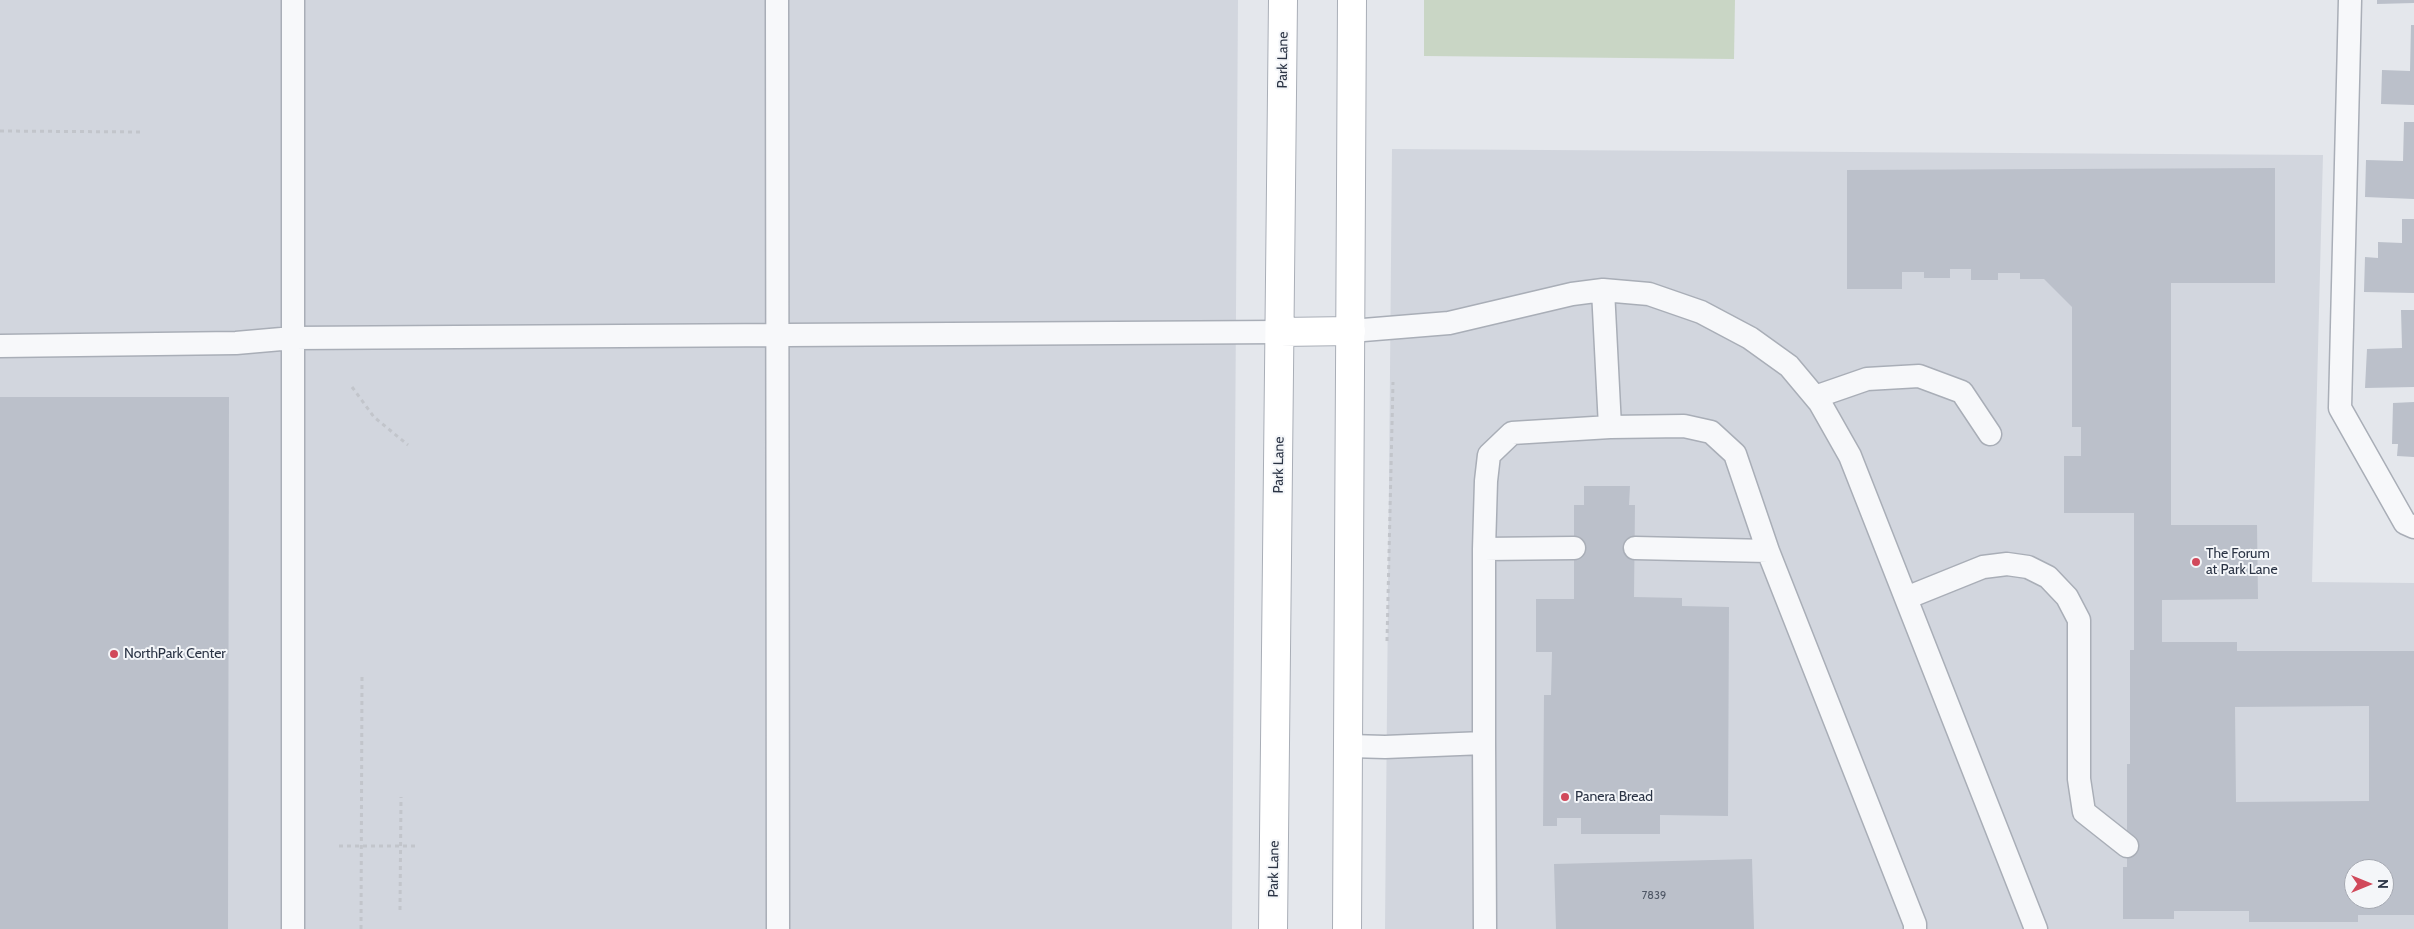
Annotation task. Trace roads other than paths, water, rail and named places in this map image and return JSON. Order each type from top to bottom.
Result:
[{"type":"main road","name":"Park Lane","points":[[1273,929],[1283,0]]},
{"type":"main road","points":[[1347,929],[1350,746],[1352,0]]},
{"type":"main road","points":[[1280,332],[1351,331]]},
{"type":"lane","points":[[292,0],[293,929]]},
{"type":"lane","points":[[777,0],[778,929]]},
{"type":"lane","points":[[2350,0],[2340,408],[2405,523],[2414,527]]},
{"type":"lane","points":[[1603,290],[1610,427]]},
{"type":"lane","points":[[1351,331],[1448,323],[1572,294],[1603,290],[1649,294],[1702,312],[1750,338],[1789,366],[1815,397],[1850,456],[2036,929]]},
{"type":"lane","points":[[0,346],[236,343],[292,338],[1280,332]]},
{"type":"lane","points":[[1815,397],[1867,379],[1919,376],[1962,392],[1990,434]]},
{"type":"lane","points":[[1485,929],[1484,549],[1486,480],[1489,455],[1512,433],[1610,427],[1684,426],[1711,432],[1735,454],[1768,551],[1912,914],[1915,929]]},
{"type":"lane","points":[[1484,549],[1574,548]]},
{"type":"lane","points":[[1635,548],[1768,551]]},
{"type":"lane","points":[[1906,598],[1982,567],[2007,564],[2028,567],[2048,577],[2067,596],[2080,620],[2079,779],[2084,812],[2127,846]]},
{"type":"lane","points":[[1350,746],[1385,747],[1484,743]]},
{"type":"place","name":"The Forum at Park Lane","points":[[2196,562]]},
{"type":"place","name":"NorthPark Center","points":[[114,654]]},
{"type":"place","name":"Panera Bread","points":[[1565,797]]}]
